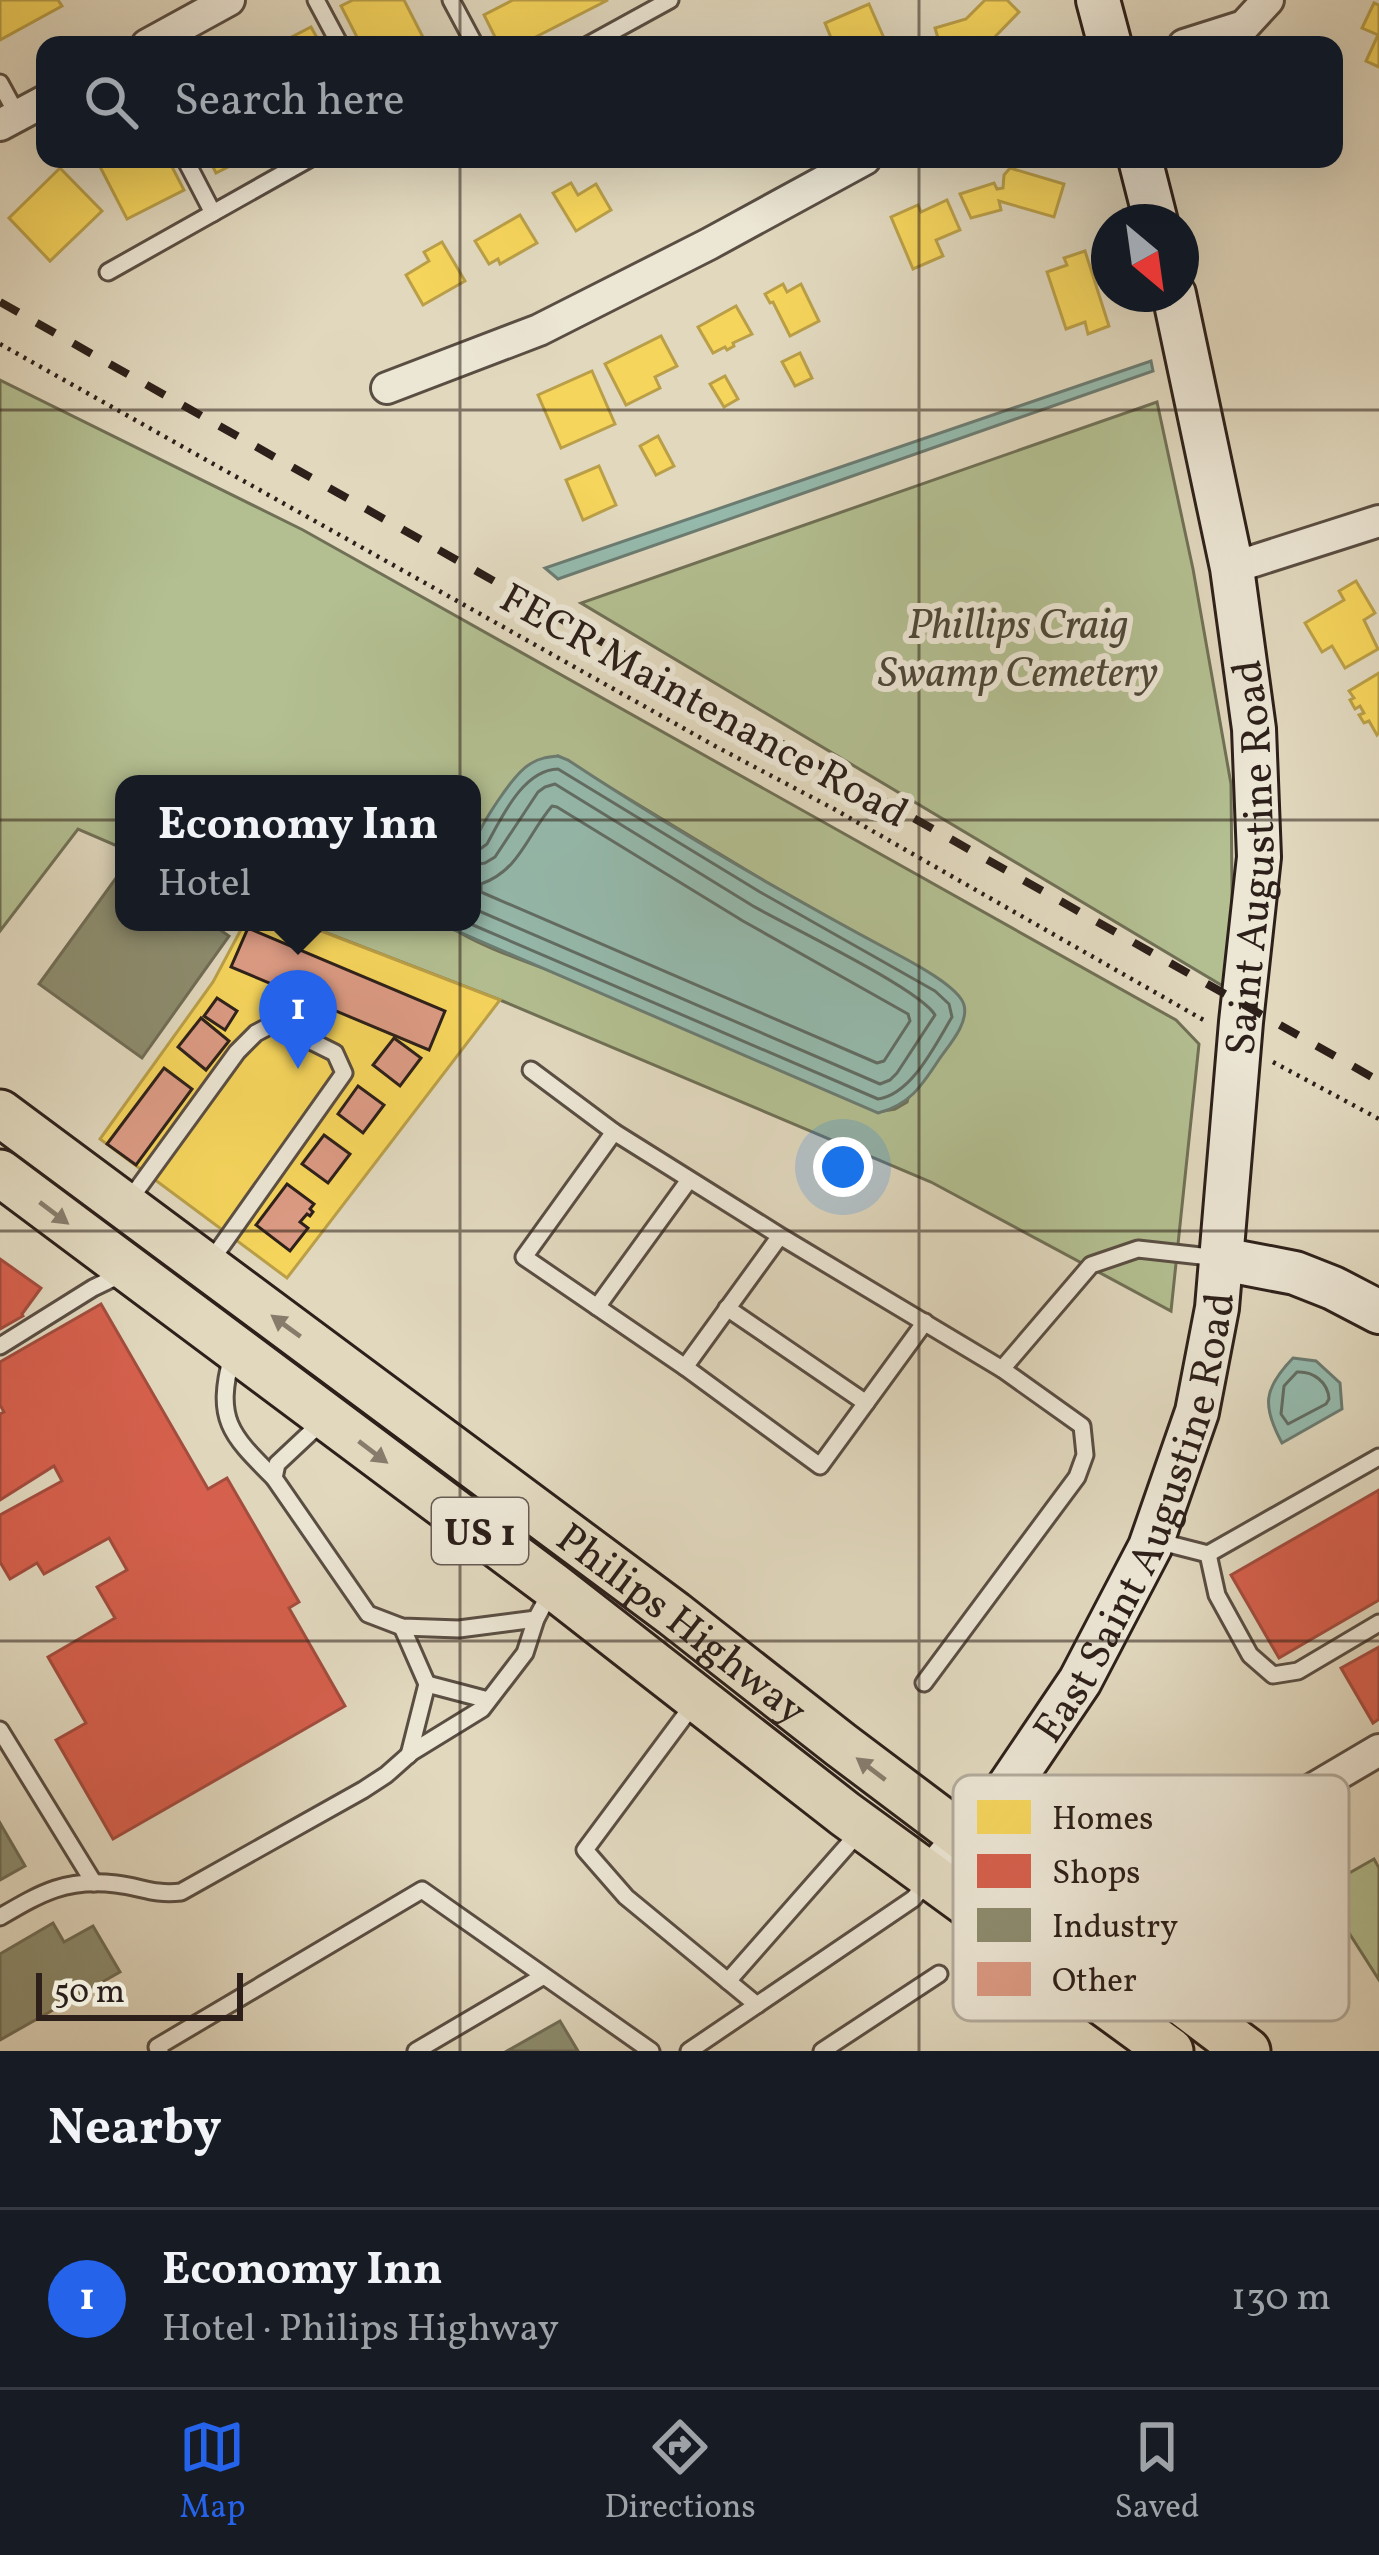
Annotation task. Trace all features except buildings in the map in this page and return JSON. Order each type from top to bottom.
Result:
[{"type":"main road","points":[[1098,0],[1108,36]]},
{"type":"main road","points":[[1142,168],[1151,204]]},
{"type":"main road","name":"Saint Augustine Road","points":[[1178,312],[1232,568],[1254,729],[1259,856],[1222,1259]]},
{"type":"main road","name":"Philips Highway","points":[[0,1113],[582,1546],[953,1831]]},
{"type":"main road","name":"Philips Highway","points":[[0,1173],[327,1417],[545,1602],[697,1699],[953,1891]]},
{"type":"main road","points":[[1222,1259],[1295,1274],[1379,1312]]},
{"type":"main road","name":"East Saint Augustine Road","points":[[1017,1775],[1080,1681],[1153,1539],[1196,1412],[1222,1259]]},
{"type":"main road","name":"East Saint Augustine Road","points":[[932,1876],[953,1852]]},
{"type":"main road","name":"Philips Highway","points":[[1129,2021],[1170,2051]]},
{"type":"main road","name":"Philips Highway","points":[[1206,2021],[1247,2051]]},
{"type":"street","points":[[164,36],[230,0]]},
{"type":"street","points":[[1212,36],[1244,26],[1268,0]]},
{"type":"street","points":[[387,388],[539,330],[849,168]]},
{"type":"street","points":[[1232,568],[1379,521]]},
{"type":"street","points":[[178,1306],[206,1267]]},
{"type":"street","points":[[545,1602],[582,1546]]},
{"type":"street","points":[[1337,1775],[1379,1750]]},
{"type":"lane","points":[[316,0],[335,36]]},
{"type":"lane","points":[[451,0],[470,36]]},
{"type":"lane","points":[[604,36],[670,0]]},
{"type":"lane","points":[[0,83],[21,114]]},
{"type":"lane","points":[[190,168],[213,213]]},
{"type":"lane","points":[[109,272],[293,168]]},
{"type":"lane","points":[[125,1207],[237,1052],[256,1033],[275,1023],[335,1053],[344,1073],[206,1267]]},
{"type":"lane","points":[[531,1070],[614,1132],[1002,1369],[1082,1426],[1085,1455],[1077,1477],[924,1683]]},
{"type":"lane","points":[[614,1132],[524,1257],[820,1466],[925,1322]]},
{"type":"lane","points":[[597,1306],[689,1180]]},
{"type":"lane","points":[[685,1367],[780,1236]]},
{"type":"lane","points":[[1002,1369],[1091,1265],[1138,1249],[1222,1259]]},
{"type":"lane","points":[[0,1346],[130,1270]]},
{"type":"lane","points":[[727,1308],[866,1403]]},
{"type":"lane","points":[[234,1348],[224,1386],[225,1410],[235,1438],[274,1478],[368,1615],[402,1627],[459,1629],[545,1602]]},
{"type":"lane","points":[[274,1478],[277,1463],[327,1417]]},
{"type":"lane","points":[[1153,1539],[1208,1554],[1379,1457]]},
{"type":"lane","points":[[1208,1554],[1216,1595],[1250,1654],[1273,1675],[1298,1671],[1379,1623]]},
{"type":"lane","points":[[0,1917],[49,1889],[94,1883],[157,1894],[181,1892],[363,1790],[482,1709],[525,1653],[545,1602]]},
{"type":"lane","points":[[402,1627],[427,1684],[409,1755]]},
{"type":"lane","points":[[427,1684],[488,1700]]},
{"type":"lane","points":[[697,1699],[585,1850],[626,1897],[758,2005]]},
{"type":"lane","points":[[0,1730],[94,1883]]},
{"type":"lane","points":[[728,1981],[863,1826]]},
{"type":"lane","points":[[689,2051],[913,1899],[932,1876]]},
{"type":"lane","points":[[160,2051],[157,2047],[422,1891],[651,2051]]},
{"type":"lane","points":[[823,2051],[939,1974]]},
{"type":"lane","points":[[416,2051],[542,1977]]},
{"type":"path","name":"FECR Maintenance Road","points":[[0,344],[715,746],[834,808],[1239,1044],[1379,1119]]},
{"type":"green space","points":[[0,380],[303,530],[1176,1020],[1199,1044],[1171,1311],[931,1182],[500,1000],[321,931],[458,931],[878,1112],[907,1102],[942,982],[558,756],[481,830],[481,775],[115,775],[115,845],[78,829],[0,931]]},
{"type":"green space","name":"Phillips Craig Swamp Cemetery","points":[[1157,402],[1231,784],[1233,992],[581,603]]},
{"type":"green space","points":[[1374,1859],[1379,1868],[1379,1980],[1349,1933],[1349,1873]]},
{"type":"water","points":[[1151,361],[1153,371],[558,579],[545,568]]},
{"type":"water","points":[[558,756],[568,760],[953,990],[964,1005],[961,1027],[926,1079],[898,1105],[878,1113],[457,931],[481,931],[481,830],[507,788],[537,760]]},
{"type":"water","points":[[1293,1358],[1316,1361],[1340,1383],[1342,1409],[1282,1443],[1271,1418],[1269,1398],[1276,1379]]},
{"type":"railway","points":[[0,302],[1379,1081]]},
{"type":"place","name":"Economy Inn","points":[[298,1069]]}]
